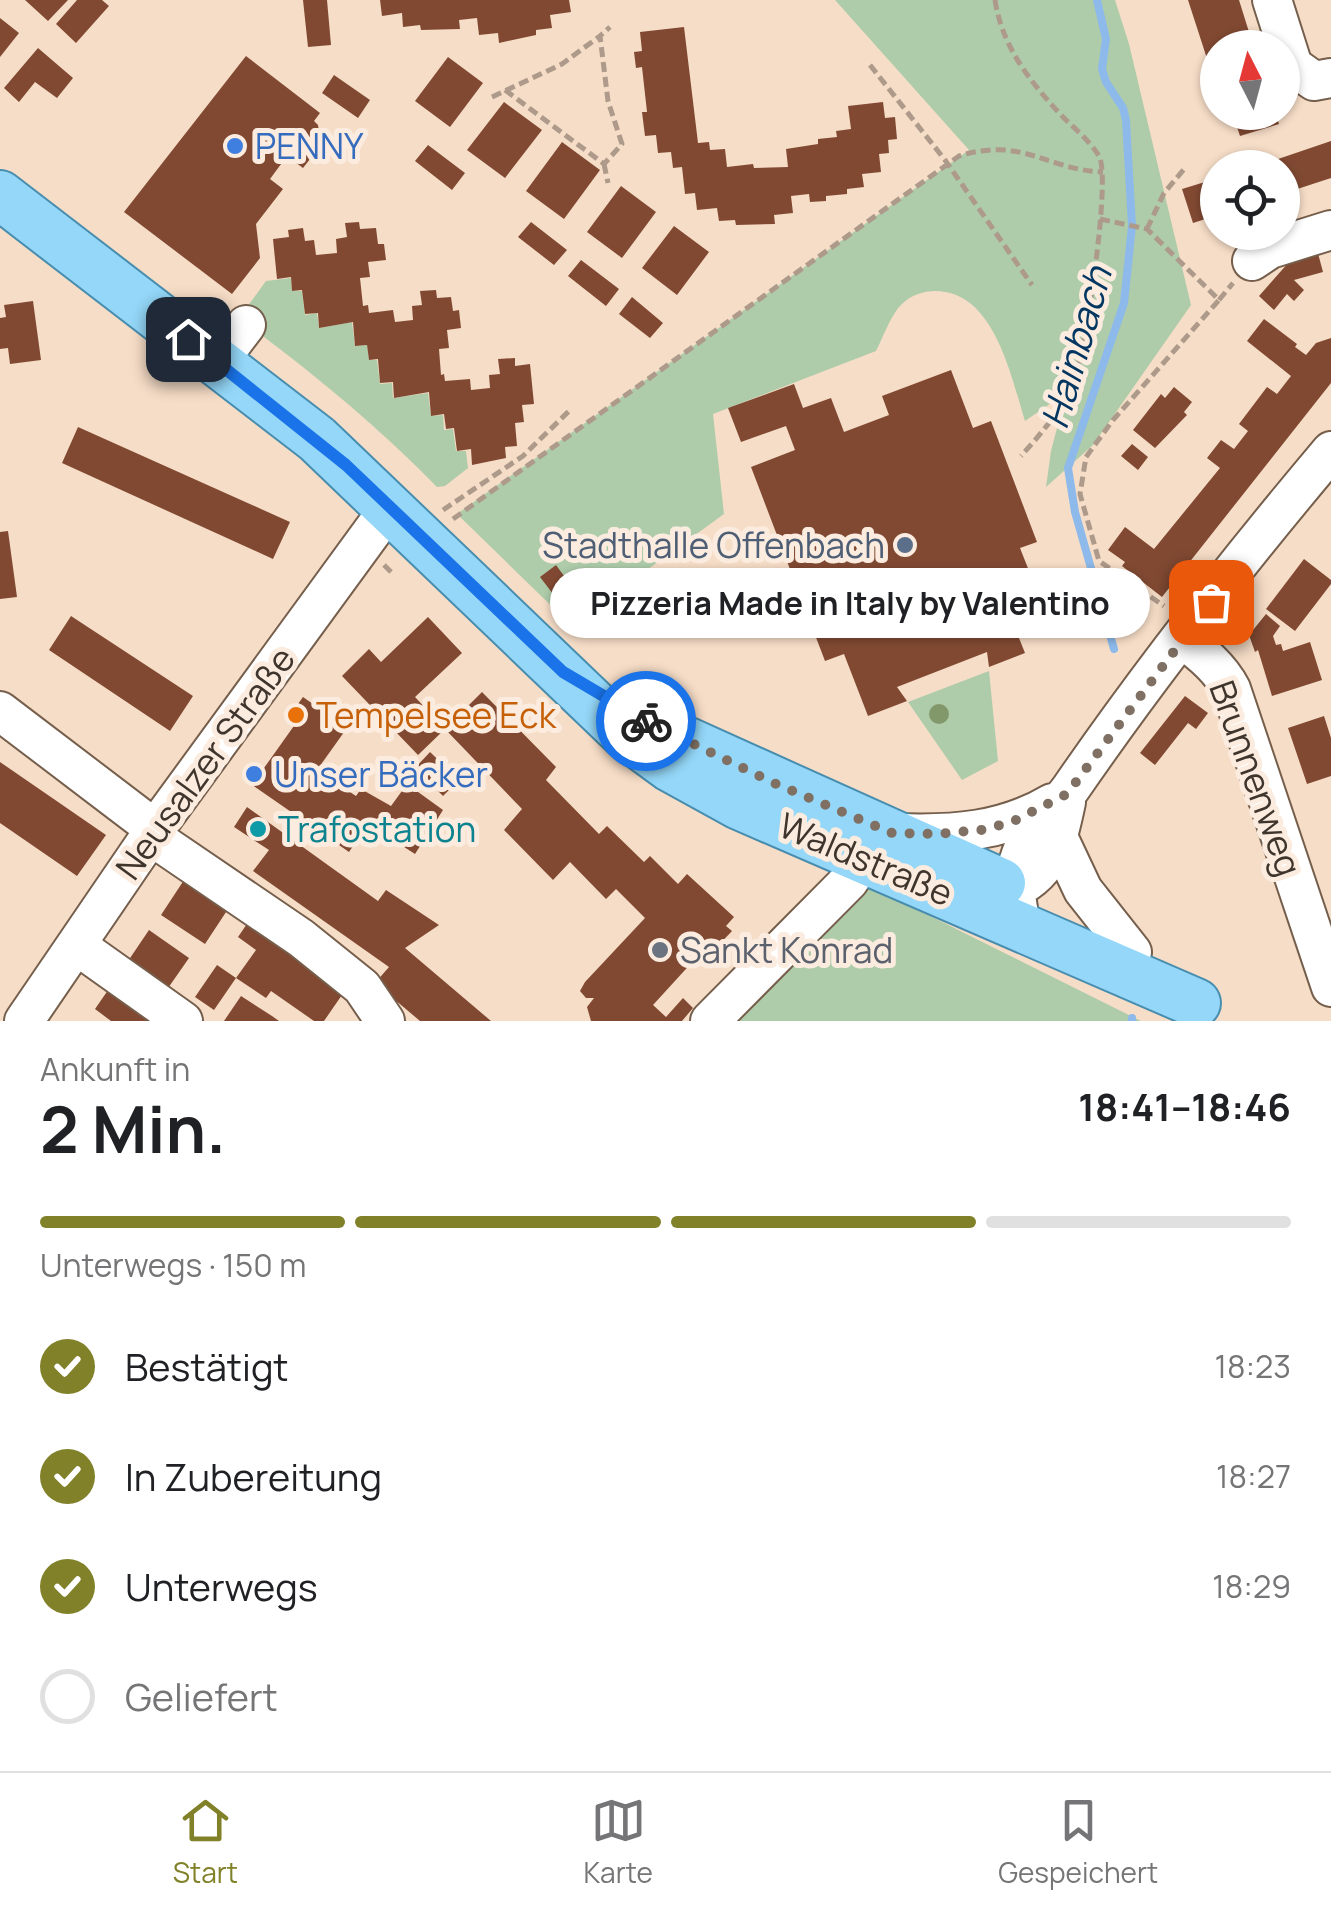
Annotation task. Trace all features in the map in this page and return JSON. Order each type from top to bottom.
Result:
[{"type":"main road","name":"Waldstraße","points":[[0,195],[232,343],[317,439],[624,734],[670,767],[739,805],[877,846],[1018,908],[1204,1015]]},
{"type":"main road","name":"Waldstraße","points":[[877,846],[961,899],[1076,918],[1132,952],[1204,1015]]},
{"type":"street","points":[[1272,0],[1293,66],[1314,81],[1331,78]]},
{"type":"street","points":[[1252,261],[1270,250],[1331,230]]},
{"type":"street","points":[[1018,908],[1024,846],[1067,794],[1177,625],[1331,451]]},
{"type":"street","name":"Neusalzer Straße","points":[[24,1021],[153,833],[390,507]]},
{"type":"street","name":"Brunnenweg","points":[[1177,625],[1231,690],[1331,987]]},
{"type":"street","points":[[0,711],[153,833],[301,938],[362,988],[386,1021]]},
{"type":"street","points":[[1018,908],[1058,839],[1067,794]]},
{"type":"street","points":[[710,1021],[849,881],[877,846],[1012,822],[1067,794]]},
{"type":"street","points":[[1058,839],[1084,890],[1132,952]]},
{"type":"street","points":[[76,945],[182,1021]]},
{"type":"path","points":[[995,0],[1012,51],[1039,91],[1096,151],[1104,172],[1093,284],[1072,386],[1044,430],[1020,456]]},
{"type":"path","points":[[492,97],[562,64],[610,27]]},
{"type":"path","points":[[600,36],[608,101],[622,144],[604,164]]},
{"type":"path","points":[[870,66],[948,163],[1032,284]]},
{"type":"path","points":[[505,90],[604,164],[608,184]]},
{"type":"path","points":[[452,520],[948,163],[971,152],[1006,148],[1086,171],[1104,172]]},
{"type":"path","points":[[1144,228],[1164,192],[1185,168]]},
{"type":"path","points":[[1100,219],[1144,228],[1219,300],[1091,446],[1080,494],[1098,561],[1177,625]]},
{"type":"path","points":[[443,510],[523,456],[568,412]]},
{"type":"path","points":[[382,563],[394,575]]},
{"type":"green space","points":[[835,0],[1115,0],[1191,305],[1093,445],[1046,487],[1070,378],[1060,397],[1025,421],[999,344],[977,310],[963,298],[945,292],[911,297],[894,314],[876,351],[713,414],[724,514],[571,625],[457,514],[969,150]]},
{"type":"green space","points":[[291,278],[292,291],[302,291],[305,315],[317,313],[319,328],[352,322],[355,346],[367,345],[369,360],[377,360],[380,384],[392,383],[393,398],[428,393],[431,416],[443,415],[444,430],[453,429],[456,451],[466,451],[468,468],[445,486],[437,487],[342,399],[239,318],[266,281]]},
{"type":"green space","points":[[989,671],[998,761],[962,780],[908,702]]},
{"type":"green space","points":[[862,882],[1141,1021],[735,1021]]},
{"type":"building","points":[[25,0],[68,0],[48,21]]},
{"type":"building","points":[[77,0],[102,0],[109,6],[76,43],[56,24]]},
{"type":"building","points":[[303,0],[327,0],[331,45],[308,47]]},
{"type":"building","points":[[380,0],[569,0],[571,12],[550,15],[552,28],[536,30],[536,35],[499,43],[498,33],[479,35],[477,18],[459,20],[460,29],[403,27],[402,13],[382,16]]},
{"type":"building","points":[[1188,0],[1239,0],[1248,30],[1200,30],[1200,37]]},
{"type":"building","points":[[0,18],[19,33],[0,57]]},
{"type":"building","points":[[684,27],[698,143],[709,142],[710,150],[725,149],[727,167],[788,167],[786,149],[818,144],[818,139],[837,137],[836,131],[851,129],[848,106],[883,102],[885,118],[895,117],[897,139],[888,140],[889,153],[879,154],[881,172],[862,174],[864,187],[826,196],[826,201],[810,202],[809,194],[791,196],[793,213],[774,215],[775,224],[736,225],[735,220],[719,221],[717,208],[697,210],[695,193],[685,194],[682,167],[673,168],[671,152],[658,153],[656,135],[645,136],[642,112],[647,112],[642,67],[636,68],[634,52],[642,51],[640,32]]},
{"type":"building","points":[[38,48],[73,78],[57,98],[35,82],[19,102],[4,88]]},
{"type":"building","name":"PENNY","points":[[246,56],[320,113],[314,121],[321,145],[303,168],[287,156],[270,179],[283,189],[256,224],[260,258],[232,294],[124,212]]},
{"type":"building","points":[[448,57],[483,83],[450,127],[415,101]]},
{"type":"building","points":[[334,75],[370,100],[358,118],[322,93]]},
{"type":"building","points":[[504,102],[542,130],[505,178],[467,150]]},
{"type":"building","points":[[1238,130],[1260,130],[1240,136]]},
{"type":"building","points":[[1331,141],[1331,178],[1300,188],[1300,152]]},
{"type":"building","points":[[562,142],[600,170],[564,219],[526,191]]},
{"type":"building","points":[[428,145],[465,173],[452,190],[415,161]]},
{"type":"building","points":[[1200,184],[1200,221],[1193,223],[1182,189]]},
{"type":"building","points":[[621,186],[656,212],[622,258],[587,232]]},
{"type":"building","points":[[359,222],[360,229],[376,228],[386,260],[368,262],[370,277],[360,278],[363,306],[368,305],[369,313],[393,310],[395,322],[413,320],[412,306],[422,305],[420,291],[436,290],[437,298],[451,297],[453,311],[459,310],[461,328],[447,330],[449,348],[439,349],[445,381],[470,379],[471,390],[490,388],[489,375],[500,374],[498,359],[515,358],[515,366],[530,364],[534,404],[522,405],[524,422],[515,423],[517,446],[505,447],[506,458],[472,465],[471,449],[457,451],[454,428],[446,429],[444,414],[431,416],[429,392],[394,398],[393,382],[380,383],[378,359],[369,360],[367,345],[355,346],[353,322],[319,328],[318,313],[305,314],[302,290],[292,291],[291,277],[277,279],[273,239],[289,237],[288,230],[303,228],[305,241],[314,240],[316,255],[337,253],[336,239],[347,237],[345,223]]},
{"type":"building","points":[[531,222],[567,250],[554,265],[518,237]]},
{"type":"building","points":[[674,226],[709,252],[677,295],[642,268]]},
{"type":"building","points":[[1316,246],[1323,272],[1294,280],[1304,290],[1294,301],[1287,294],[1274,310],[1259,296],[1289,262]]},
{"type":"building","points":[[581,260],[619,289],[606,306],[568,276]]},
{"type":"building","points":[[632,297],[663,323],[650,338],[619,314]]},
{"type":"building","points":[[33,301],[41,360],[10,364],[8,348],[0,349],[0,318],[6,317],[4,305]]},
{"type":"building","points":[[1264,319],[1306,355],[1316,343],[1331,338],[1331,383],[1162,597],[1108,550],[1125,527],[1154,549],[1220,468],[1207,458],[1221,440],[1234,449],[1248,431],[1239,424],[1267,387],[1277,394],[1291,376],[1247,341]]},
{"type":"building","name":"Stadthalle Offenbach","points":[[951,370],[973,428],[991,421],[1037,542],[1020,548],[1035,586],[1003,598],[1025,653],[989,667],[987,652],[897,687],[907,701],[868,716],[844,654],[825,661],[751,467],[795,450],[786,426],[741,442],[728,408],[794,384],[803,408],[831,398],[844,432],[889,415],[882,396]]},
{"type":"building","points":[[1174,387],[1192,402],[1184,412],[1187,415],[1155,448],[1133,430],[1161,394],[1165,398]]},
{"type":"building","points":[[78,427],[290,522],[273,559],[62,463]]},
{"type":"building","points":[[1132,444],[1148,457],[1138,470],[1121,456]]},
{"type":"building","points":[[8,531],[17,597],[0,599],[0,532]]},
{"type":"building","points":[[1304,559],[1331,584],[1295,631],[1266,609]]},
{"type":"building","points":[[556,565],[578,595],[563,607],[540,577]]},
{"type":"building","points":[[1266,614],[1280,626],[1273,636],[1283,651],[1310,642],[1322,680],[1272,696],[1258,650],[1255,652],[1249,635]]},
{"type":"building","points":[[71,616],[193,696],[170,731],[49,650]]},
{"type":"building","points":[[428,617],[462,653],[415,697],[445,729],[418,755],[342,676],[369,649],[381,662]]},
{"type":"building","points":[[482,692],[556,767],[546,780],[599,834],[607,826],[644,862],[650,856],[678,884],[687,874],[734,917],[726,926],[732,931],[712,952],[706,947],[653,1005],[666,1017],[683,998],[693,1008],[682,1021],[591,1021],[587,1007],[594,998],[586,998],[580,991],[645,918],[616,889],[606,899],[570,862],[553,880],[504,830],[522,809],[445,729]]},
{"type":"building","points":[[1185,696],[1208,713],[1196,729],[1188,723],[1155,765],[1140,753]]},
{"type":"building","points":[[303,697],[347,728],[317,770],[356,796],[361,789],[391,806],[407,784],[443,810],[415,854],[368,824],[349,852],[245,780],[257,763],[264,768],[296,723],[288,718]]},
{"type":"building","points":[[1324,716],[1331,738],[1331,776],[1307,784],[1288,728]]},
{"type":"building","points":[[430,752],[459,780],[443,796],[415,768]]},
{"type":"building","points":[[0,762],[106,835],[77,876],[0,823]]},
{"type":"building","points":[[247,807],[378,901],[386,890],[439,925],[405,948],[491,1021],[420,1021],[375,983],[389,967],[253,871],[269,850],[234,827]]},
{"type":"building","points":[[186,877],[230,906],[205,944],[161,915]]},
{"type":"building","points":[[251,918],[278,937],[274,944],[344,992],[324,1021],[314,1021],[271,991],[266,998],[236,978],[256,950],[238,937]]},
{"type":"building","points":[[149,930],[189,958],[166,991],[126,964]]},
{"type":"building","points":[[217,965],[236,978],[214,1010],[195,997]]},
{"type":"building","points":[[115,980],[157,1021],[111,1021],[95,1009]]},
{"type":"building","points":[[241,996],[272,1016],[279,1021],[224,1021]]},
{"type":"waterway","name":"Hainbach","points":[[1097,0],[1106,39],[1102,69],[1126,120],[1132,226],[1124,303],[1068,468],[1075,512],[1114,649]]},
{"type":"way so far","points":[[646,721],[776,784],[892,833],[981,830],[1012,822],[1067,794],[1211,602]]},
{"type":"place","name":"PENNY","points":[[235,146]]},
{"type":"place","name":"Stadthalle Offenbach","points":[[905,545]]},
{"type":"place","name":"Pizzeria Made in Italy by Valentino","points":[[1211,602]]},
{"type":"place","name":"Tempelsee Eck","points":[[296,715]]},
{"type":"place","name":"Unser Bäcker","points":[[254,774]]},
{"type":"place","name":"Trafostation","points":[[258,829]]},
{"type":"place","name":"Sankt Konrad","points":[[660,950]]},
{"type":"route","points":[[188,339],[346,465],[563,672],[646,721]]}]
